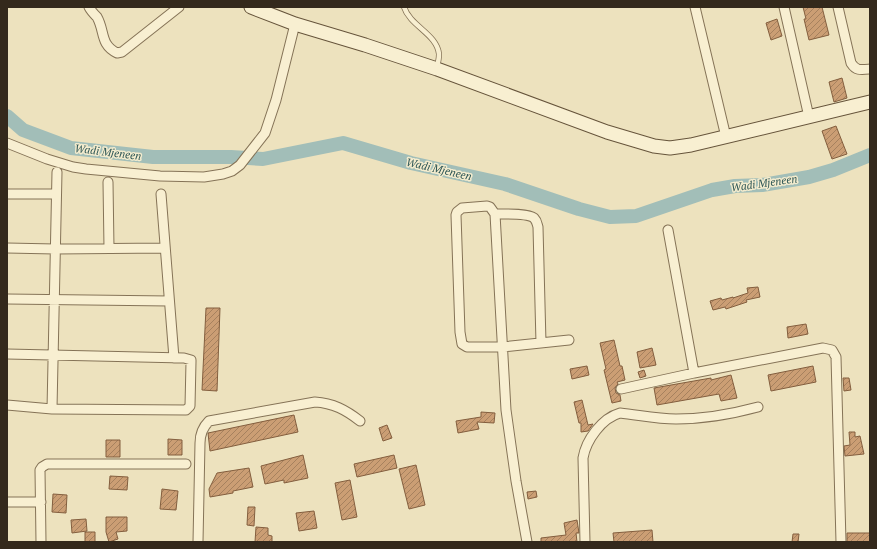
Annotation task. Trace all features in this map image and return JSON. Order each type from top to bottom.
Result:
[{"type":"street","points":[[89,7],[97,18],[107,45],[111,50],[117,53],[122,52],[179,7]]},
{"type":"street","points":[[251,7],[295,24],[437,69],[564,116],[654,146],[678,147],[726,137],[870,102]]},
{"type":"street","points":[[695,7],[726,137]]},
{"type":"street","points":[[784,7],[809,117]]},
{"type":"street","points":[[838,7],[851,63],[854,68],[859,70],[870,69]]},
{"type":"street","points":[[7,143],[47,159],[73,167],[160,176],[213,177],[228,172],[240,165],[265,133],[270,120],[295,24]]},
{"type":"street","points":[[52,409],[57,172]]},
{"type":"street","points":[[108,182],[109,248]]},
{"type":"street","points":[[7,194],[56,194]]},
{"type":"street","points":[[161,194],[174,358]]},
{"type":"street","points":[[527,542],[516,481],[506,410],[502,347],[495,214],[490,207],[487,206],[462,208],[457,212],[460,332],[462,344],[467,347],[502,347],[569,340]]},
{"type":"street","points":[[495,214],[527,215],[536,220],[538,227],[542,343]]},
{"type":"street","points":[[668,230],[694,373]]},
{"type":"street","points":[[7,248],[166,248]]},
{"type":"street","points":[[7,299],[169,301]]},
{"type":"street","points":[[621,389],[823,348],[833,352],[836,357],[841,542]]},
{"type":"street","points":[[7,354],[187,358],[192,362],[190,406],[187,410],[52,409],[7,405]]},
{"type":"street","points":[[198,542],[200,443],[202,432],[209,421],[315,402],[335,406],[348,412],[360,421]]},
{"type":"street","points":[[585,542],[584,449],[589,440],[612,416],[620,413],[674,419],[691,418],[758,407]]},
{"type":"street","points":[[41,542],[40,470],[47,464],[186,464]]},
{"type":"street","points":[[7,502],[41,502]]},
{"type":"lane","points":[[404,7],[412,20],[436,44],[439,55],[437,69]]},
{"type":"building","points":[[803,7],[822,7],[829,35],[809,40]]},
{"type":"building","points":[[777,19],[782,36],[771,40],[766,23]]},
{"type":"building","points":[[842,78],[847,98],[834,102],[829,82]]},
{"type":"building","points":[[836,126],[847,154],[832,159],[822,131]]},
{"type":"building","points":[[758,287],[760,297],[746,300],[747,302],[726,309],[725,307],[713,310],[710,301],[721,298],[722,300],[733,298],[748,293],[747,288]]},
{"type":"building","points":[[206,308],[220,308],[217,391],[202,390]]},
{"type":"building","points":[[806,324],[808,334],[788,338],[787,327]]},
{"type":"building","points":[[614,340],[625,380],[617,382],[618,384],[615,388],[616,393],[620,395],[621,401],[612,403],[604,370],[606,369],[600,343]]},
{"type":"building","points":[[652,348],[656,365],[640,368],[637,352]]},
{"type":"building","points":[[587,366],[589,375],[572,379],[570,369]]},
{"type":"building","points":[[813,366],[816,382],[771,391],[768,375]]},
{"type":"building","points":[[644,370],[646,376],[640,378],[638,372]]},
{"type":"building","points":[[731,375],[737,398],[721,401],[719,394],[657,405],[654,388],[711,378],[711,380]]},
{"type":"building","points":[[843,378],[849,378],[851,390],[844,391]]},
{"type":"building","points":[[582,400],[588,425],[593,424],[588,431],[581,432],[581,423],[579,423],[574,402]]},
{"type":"building","points":[[481,412],[495,413],[494,423],[477,422],[479,429],[458,433],[456,421],[481,417]]},
{"type":"building","points":[[294,415],[298,432],[210,451],[208,433]]},
{"type":"building","points":[[387,425],[392,438],[383,441],[379,428]]},
{"type":"building","points":[[849,432],[855,432],[855,437],[860,436],[864,454],[845,456],[844,446],[850,445]]},
{"type":"building","points":[[168,439],[182,440],[182,455],[168,455]]},
{"type":"building","points":[[106,440],[120,440],[120,457],[106,457]]},
{"type":"building","points":[[303,455],[308,478],[284,483],[284,480],[265,484],[261,466]]},
{"type":"building","points":[[394,455],[397,468],[357,477],[354,464]]},
{"type":"building","points":[[416,465],[425,505],[409,509],[399,469]]},
{"type":"building","points":[[249,468],[253,487],[233,491],[233,493],[210,497],[209,489],[217,473]]},
{"type":"building","points":[[110,476],[128,477],[127,490],[109,489]]},
{"type":"building","points":[[350,480],[357,517],[342,520],[335,483]]},
{"type":"building","points":[[162,489],[178,491],[176,510],[160,509]]},
{"type":"building","points":[[536,491],[537,497],[528,499],[527,492]]},
{"type":"building","points":[[53,494],[67,495],[66,513],[52,512]]},
{"type":"building","points":[[248,507],[255,507],[254,526],[247,525]]},
{"type":"building","points":[[314,511],[317,528],[299,531],[296,513]]},
{"type":"building","points":[[106,517],[127,517],[127,531],[116,532],[118,539],[109,542],[106,532]]},
{"type":"building","points":[[86,519],[87,531],[72,533],[71,520]]},
{"type":"building","points":[[577,520],[579,533],[576,533],[577,542],[541,542],[541,538],[566,535],[564,523]]},
{"type":"building","points":[[256,527],[268,528],[268,535],[272,536],[272,542],[255,542]]},
{"type":"building","points":[[652,530],[653,542],[614,542],[613,533]]},
{"type":"building","points":[[85,532],[95,532],[95,542],[85,542]]},
{"type":"building","points":[[847,533],[870,533],[870,542],[847,542]]},
{"type":"building","points":[[793,534],[799,534],[798,542],[792,542]]},
{"type":"waterway","name":"Wadi Mjeneen","points":[[7,116],[23,130],[71,148],[153,157],[231,157],[263,159],[343,143],[411,163],[505,184],[579,209],[610,217],[636,216],[712,190],[735,186],[762,185],[809,177],[833,170],[870,155]]}]
